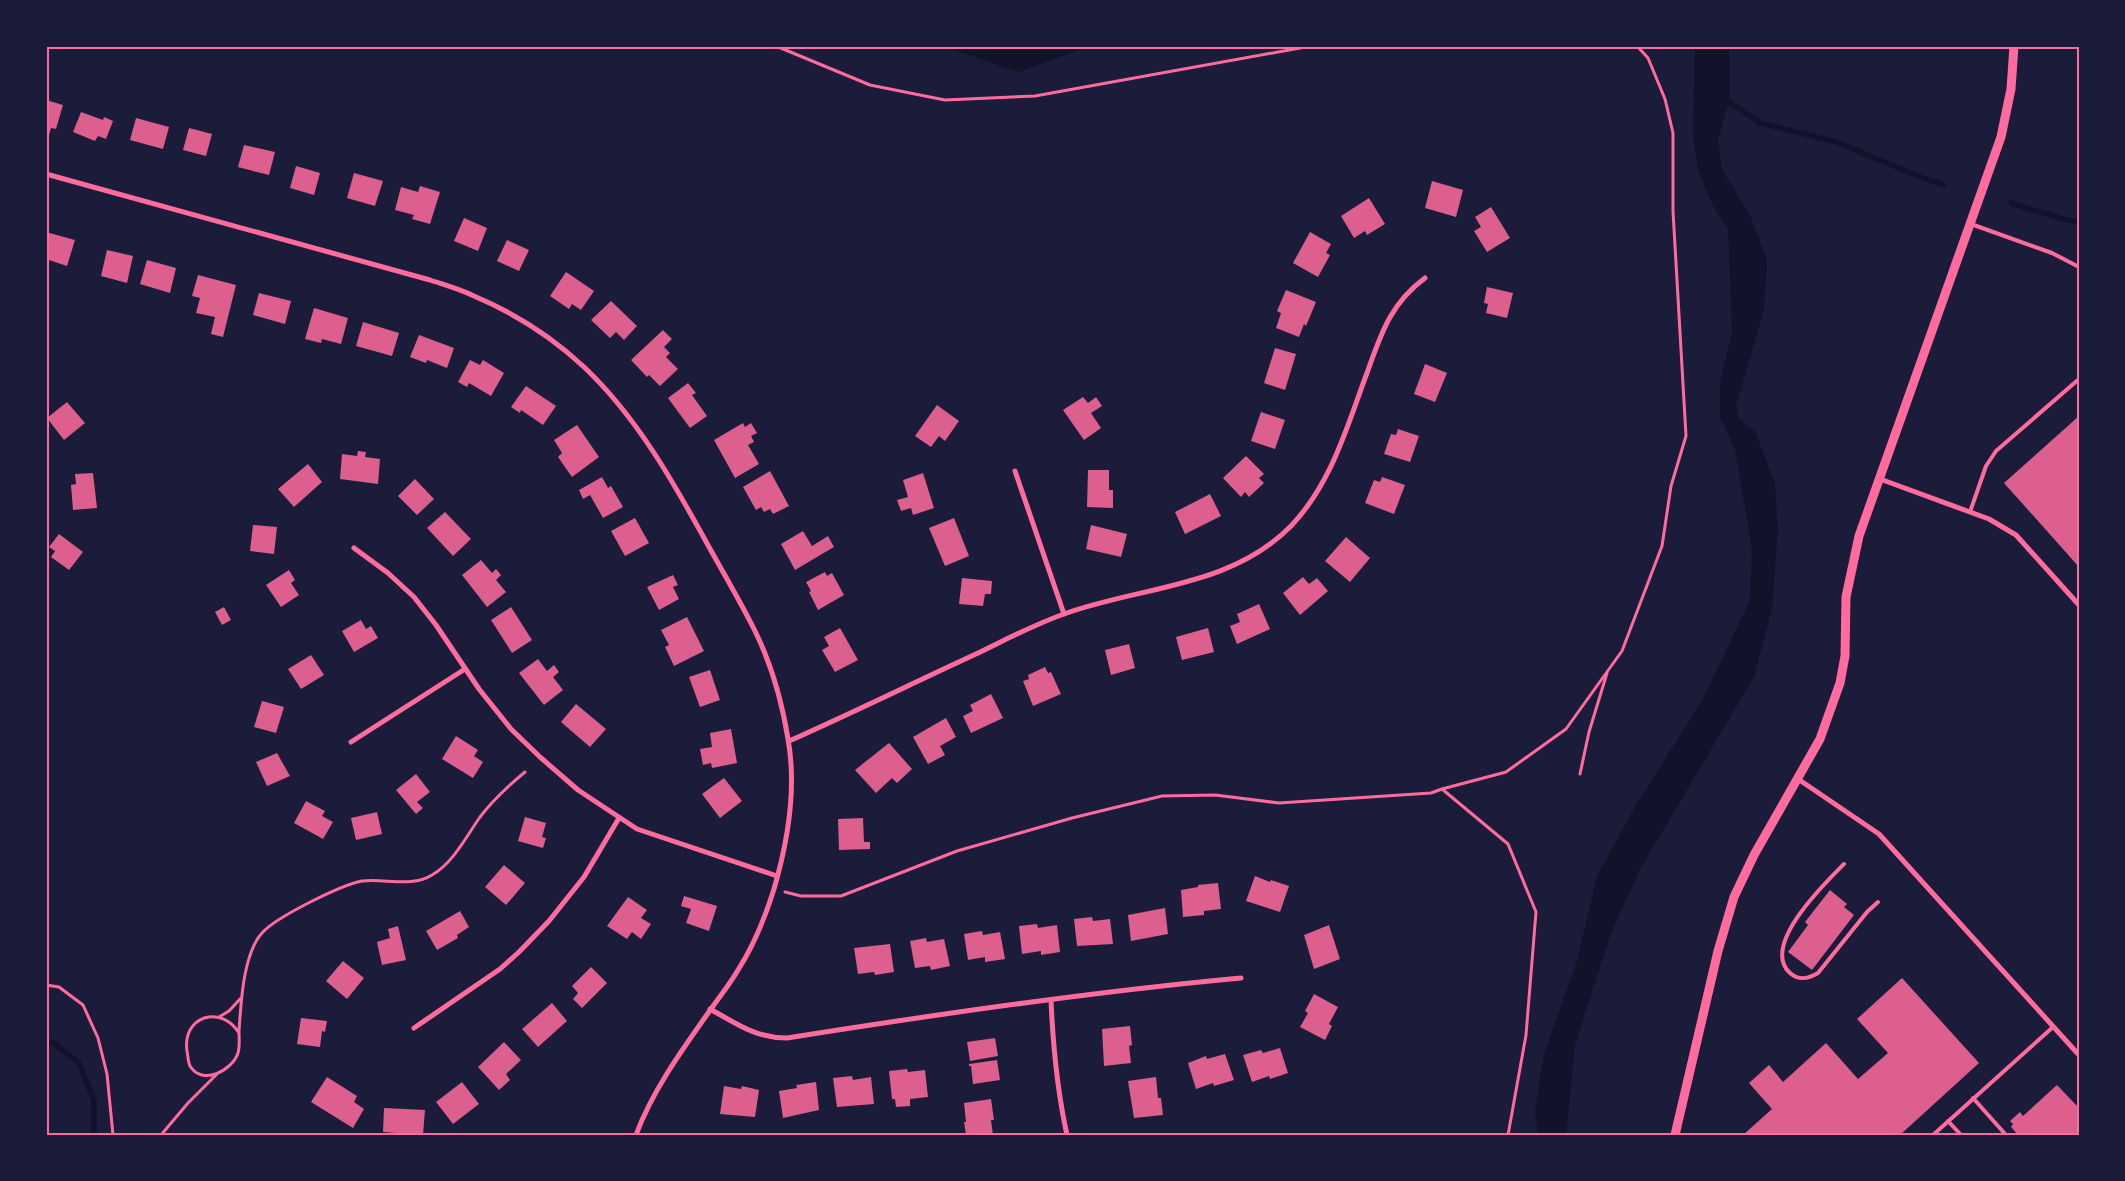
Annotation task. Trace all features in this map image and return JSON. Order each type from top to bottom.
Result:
[{"type":"street","points":[[1675,1135],[1718,951],[1734,897],[1754,855],[1820,739],[1840,683],[1845,656],[1846,597],[1859,536],[1993,162],[2005,122],[2011,89],[2014,46]]},
{"type":"street","points":[[46,174],[430,280],[473,295],[514,315],[549,338],[583,366],[613,397],[638,430],[683,502],[754,628],[767,659],[780,699],[789,740],[791,802],[787,837],[778,876],[755,940],[738,972],[710,1009],[672,1066],[636,1135]]},
{"type":"street","points":[[789,740],[1064,614],[1209,577],[1237,565],[1259,552],[1291,526],[1311,503],[1332,467],[1385,323],[1410,289],[1424,278]]},
{"type":"street","points":[[1015,471],[1064,614]]},
{"type":"street","points":[[1880,479],[1994,520],[2016,535],[2079,605]]},
{"type":"street","points":[[354,548],[388,573],[414,597],[436,624],[465,669],[511,728],[540,757],[578,790],[637,828],[778,876]]},
{"type":"street","points":[[351,742],[465,669]]},
{"type":"street","points":[[1798,779],[1879,834],[2079,1055]]},
{"type":"street","points":[[414,1028],[500,969],[520,952],[549,921],[584,877],[619,818]]},
{"type":"street","points":[[710,1009],[754,1033],[771,1038],[787,1038],[904,1019],[1241,978]]},
{"type":"street","points":[[1051,1000],[1053,1050],[1059,1099],[1067,1135]]},
{"type":"lane","points":[[1971,224],[2052,253],[2079,267]]},
{"type":"lane","points":[[1970,512],[1986,466],[1996,451],[2079,378]]},
{"type":"lane","points":[[1844,864],[1794,922],[1785,938],[1781,953],[1786,969],[1793,976],[1801,979],[1818,973],[1867,912],[1878,902]]},
{"type":"lane","points":[[1933,1135],[2053,1027]]},
{"type":"lane","points":[[1974,1098],[2006,1135]]},
{"type":"lane","points":[[1948,1121],[1961,1135]]},
{"type":"path","points":[[776,46],[870,85],[945,100],[1035,96],[1311,46]]},
{"type":"path","points":[[774,889],[801,896],[842,896],[957,851],[1072,818],[1162,796],[1215,795],[1279,803],[1431,793],[1506,772],[1566,729],[1622,651],[1662,546],[1670,486],[1686,436],[1673,210],[1674,133],[1662,90],[1648,58],[1637,46]]},
{"type":"path","points":[[1580,774],[1589,732],[1608,670]]},
{"type":"path","points":[[160,1135],[188,1102],[218,1074],[233,1064],[238,1054],[242,997],[254,945],[261,933],[273,923],[347,886],[361,881],[417,881],[431,876],[439,870],[464,842],[499,794],[525,772]]},
{"type":"path","points":[[1442,789],[1508,844],[1536,912],[1526,1035],[1508,1135]]},
{"type":"path","points":[[46,985],[59,988],[83,1005],[98,1038],[107,1074],[113,1135]]},
{"type":"path","points":[[218,1074],[208,1075],[195,1071],[190,1066],[186,1042],[192,1025],[199,1020],[218,1017],[229,1011],[242,997]]},
{"type":"path","points":[[218,1017],[227,1019],[239,1033]]},
{"type":"shaded area","points":[[942,46],[1090,46],[1019,72]]},
{"type":"shaded area","points":[[1695,46],[1729,46],[1730,95],[1718,141],[1722,170],[1750,215],[1767,260],[1764,310],[1736,406],[1739,419],[1755,431],[1775,484],[1778,530],[1772,609],[1754,677],[1640,869],[1611,933],[1575,1045],[1566,1135],[1538,1135],[1535,1111],[1544,1054],[1577,961],[1597,876],[1636,805],[1703,699],[1750,600],[1752,549],[1735,449],[1720,417],[1720,384],[1732,332],[1728,228],[1713,206],[1698,171],[1693,136]]},
{"type":"building","points":[[46,100],[63,105],[56,129],[51,128],[49,135],[46,134]]},
{"type":"building","points":[[81,112],[103,120],[104,117],[113,121],[106,139],[98,136],[95,141],[73,132]]},
{"type":"building","points":[[136,118],[169,127],[163,149],[130,140]]},
{"type":"building","points":[[189,128],[212,134],[206,156],[183,150]]},
{"type":"building","points":[[244,145],[275,152],[269,175],[238,167]]},
{"type":"building","points":[[296,166],[320,173],[314,195],[290,188]]},
{"type":"building","points":[[354,173],[383,181],[375,206],[347,198]]},
{"type":"building","points":[[1432,181],[1463,190],[1456,217],[1425,208]]},
{"type":"building","points":[[420,186],[440,192],[430,224],[412,219],[414,215],[395,210],[401,187],[418,192]]},
{"type":"building","points":[[1369,198],[1385,224],[1367,235],[1365,231],[1354,238],[1341,216]]},
{"type":"building","points":[[1491,207],[1510,238],[1487,252],[1474,231],[1481,227],[1475,217]]},
{"type":"building","points":[[464,218],[487,228],[478,251],[454,241]]},
{"type":"building","points":[[46,232],[75,240],[67,266],[46,259]]},
{"type":"building","points":[[1310,232],[1331,244],[1326,253],[1330,255],[1318,277],[1293,263]]},
{"type":"building","points":[[507,240],[529,250],[519,271],[497,261]]},
{"type":"building","points":[[107,250],[133,256],[127,283],[101,276]]},
{"type":"building","points":[[147,260],[176,268],[170,293],[140,284]]},
{"type":"building","points":[[566,272],[594,291],[581,310],[572,304],[569,309],[550,296]]},
{"type":"building","points":[[198,275],[236,285],[223,337],[211,334],[215,317],[196,313],[200,298],[192,296]]},
{"type":"building","points":[[1487,287],[1513,293],[1507,318],[1486,313],[1488,304],[1484,303]]},
{"type":"building","points":[[1286,290],[1316,302],[1299,337],[1276,328],[1281,313],[1277,311]]},
{"type":"building","points":[[259,293],[291,301],[285,324],[253,315]]},
{"type":"building","points":[[611,301],[637,326],[624,340],[616,332],[610,338],[591,320]]},
{"type":"building","points":[[314,308],[348,318],[341,344],[322,339],[321,343],[305,339]]},
{"type":"building","points":[[363,322],[399,333],[392,356],[356,346]]},
{"type":"building","points":[[663,330],[672,339],[664,347],[670,353],[666,357],[678,369],[660,386],[649,375],[647,377],[631,360]]},
{"type":"building","points":[[419,335],[454,348],[447,368],[427,360],[426,363],[410,357]]},
{"type":"building","points":[[1275,348],[1296,354],[1285,390],[1264,383]]},
{"type":"building","points":[[470,360],[480,365],[483,360],[504,373],[491,396],[469,383],[467,387],[458,382]]},
{"type":"building","points":[[1425,364],[1447,373],[1435,402],[1414,394]]},
{"type":"building","points":[[688,383],[696,393],[692,395],[707,416],[690,428],[668,398]]},
{"type":"building","points":[[526,386],[556,406],[543,425],[521,410],[520,413],[511,407]]},
{"type":"building","points":[[1083,397],[1088,403],[1096,397],[1102,406],[1091,413],[1101,428],[1084,440],[1063,410]]},
{"type":"building","points":[[67,402],[85,423],[64,440],[47,418]]},
{"type":"building","points":[[937,405],[959,421],[945,441],[939,436],[931,447],[915,436]]},
{"type":"building","points":[[1261,412],[1285,420],[1275,449],[1251,441]]},
{"type":"building","points":[[2079,416],[2079,567],[2004,483]]},
{"type":"building","points":[[743,423],[745,427],[751,423],[757,433],[751,436],[754,442],[748,445],[759,464],[735,478],[714,440]]},
{"type":"building","points":[[577,425],[599,457],[572,477],[558,457],[562,453],[554,440]]},
{"type":"building","points":[[1398,429],[1419,436],[1410,462],[1384,454],[1391,434],[1396,435]]},
{"type":"building","points":[[358,451],[366,452],[365,457],[380,459],[378,484],[340,479],[342,454],[357,456]]},
{"type":"building","points":[[1246,456],[1264,474],[1259,478],[1264,483],[1249,497],[1245,492],[1241,497],[1223,478]]},
{"type":"building","points":[[308,464],[322,482],[294,507],[278,489]]},
{"type":"building","points":[[1088,470],[1109,470],[1109,490],[1113,490],[1113,508],[1087,507]]},
{"type":"building","points":[[770,471],[789,506],[773,514],[770,509],[764,512],[761,507],[756,510],[743,487]]},
{"type":"building","points":[[93,473],[97,508],[73,510],[71,485],[76,484],[75,474]]},
{"type":"building","points":[[923,473],[934,508],[913,515],[911,508],[901,511],[897,500],[908,497],[903,480]]},
{"type":"building","points":[[602,477],[608,488],[611,486],[623,507],[603,518],[590,495],[583,499],[579,490]]},
{"type":"building","points":[[1382,477],[1405,485],[1394,514],[1365,503],[1374,480],[1380,482]]},
{"type":"building","points":[[415,479],[434,499],[417,515],[398,496]]},
{"type":"building","points":[[1210,494],[1221,516],[1185,534],[1175,512]]},
{"type":"building","points":[[445,512],[471,539],[453,556],[427,528]]},
{"type":"building","points":[[635,518],[649,543],[625,556],[611,531]]},
{"type":"building","points":[[954,518],[969,556],[945,566],[929,528]]},
{"type":"building","points":[[253,525],[277,527],[274,554],[250,551]]},
{"type":"building","points":[[1091,525],[1127,534],[1121,557],[1086,549]]},
{"type":"building","points":[[803,531],[812,546],[828,536],[834,547],[795,570],[781,544]]},
{"type":"building","points":[[59,534],[83,552],[69,570],[51,557],[55,551],[49,547]]},
{"type":"building","points":[[1346,537],[1370,558],[1350,582],[1325,561]]},
{"type":"building","points":[[481,560],[492,573],[496,569],[501,575],[496,580],[506,592],[487,607],[462,575]]},
{"type":"building","points":[[289,570],[295,580],[291,583],[299,595],[281,607],[266,585]]},
{"type":"building","points":[[825,572],[827,576],[832,573],[844,595],[818,610],[806,582]]},
{"type":"building","points":[[673,575],[678,585],[673,587],[679,599],[659,610],[647,587]]},
{"type":"building","points":[[1303,577],[1309,584],[1317,578],[1328,591],[1300,615],[1283,593]]},
{"type":"building","points":[[962,578],[992,581],[991,594],[985,594],[983,606],[959,604]]},
{"type":"building","points":[[1259,604],[1270,629],[1237,644],[1230,626],[1240,622],[1237,614]]},
{"type":"building","points":[[224,607],[231,620],[222,625],[215,612]]},
{"type":"building","points":[[511,607],[532,640],[512,653],[491,620]]},
{"type":"building","points":[[687,617],[704,651],[674,666],[665,647],[669,645],[661,630]]},
{"type":"building","points":[[361,620],[366,629],[371,626],[378,638],[354,652],[342,631]]},
{"type":"building","points":[[840,628],[858,660],[835,672],[822,650],[829,646],[824,637]]},
{"type":"building","points":[[1208,628],[1214,652],[1182,660],[1176,637]]},
{"type":"building","points":[[1129,644],[1135,668],[1111,675],[1105,650]]},
{"type":"building","points":[[311,655],[324,675],[301,689],[288,669]]},
{"type":"building","points":[[538,659],[547,671],[554,665],[559,672],[553,677],[563,690],[544,705],[519,673]]},
{"type":"building","points":[[1045,667],[1048,673],[1051,672],[1061,694],[1033,706],[1023,681],[1029,679],[1028,675]]},
{"type":"building","points":[[710,670],[720,700],[700,707],[689,677]]},
{"type":"building","points":[[991,694],[1003,718],[971,733],[963,716],[973,711],[970,705]]},
{"type":"building","points":[[262,701],[284,707],[276,733],[254,727]]},
{"type":"building","points":[[576,704],[606,729],[590,747],[561,722]]},
{"type":"building","points":[[946,718],[956,737],[940,746],[945,755],[928,764],[913,737]]},
{"type":"building","points":[[731,729],[737,763],[712,768],[711,763],[703,765],[700,749],[712,747],[710,733]]},
{"type":"building","points":[[456,736],[478,750],[474,756],[483,762],[473,778],[442,759]]},
{"type":"building","points":[[889,743],[912,769],[897,783],[892,778],[876,793],[855,770]]},
{"type":"building","points":[[277,753],[290,776],[267,786],[256,762]]},
{"type":"building","points":[[416,774],[430,792],[417,802],[423,808],[416,814],[396,790]]},
{"type":"building","points":[[724,778],[742,801],[720,818],[702,794]]},
{"type":"building","points":[[306,801],[325,811],[322,816],[333,822],[323,839],[294,823]]},
{"type":"building","points":[[377,812],[382,834],[356,840],[351,818]]},
{"type":"building","points":[[525,817],[546,823],[542,837],[546,838],[543,848],[518,841]]},
{"type":"building","points":[[863,818],[864,842],[870,842],[870,849],[839,850],[838,819]]},
{"type":"building","points":[[504,865],[525,883],[506,905],[485,887]]},
{"type":"building","points":[[1255,876],[1270,882],[1271,880],[1289,886],[1280,912],[1246,901]]},
{"type":"building","points":[[1218,883],[1221,909],[1204,911],[1204,915],[1183,917],[1181,890],[1198,887],[1198,885]]},
{"type":"building","points":[[1830,890],[1847,904],[1844,907],[1854,915],[1812,970],[1788,952],[1808,925],[1805,922]]},
{"type":"building","points":[[684,896],[717,906],[709,931],[686,923],[691,909],[681,906]]},
{"type":"building","points":[[628,897],[647,910],[641,918],[651,924],[641,939],[632,932],[627,939],[607,926]]},
{"type":"building","points":[[1165,908],[1168,934],[1131,941],[1128,915]]},
{"type":"building","points":[[460,911],[469,927],[457,935],[458,938],[437,950],[426,931]]},
{"type":"building","points":[[1092,917],[1093,921],[1110,919],[1113,944],[1077,946],[1074,919]]},
{"type":"building","points":[[1037,924],[1038,928],[1057,925],[1060,952],[1041,955],[1041,951],[1022,954],[1019,926]]},
{"type":"building","points":[[1329,925],[1340,959],[1314,969],[1304,935]]},
{"type":"building","points":[[398,926],[406,960],[382,965],[377,942],[390,938],[388,929]]},
{"type":"building","points":[[982,931],[983,935],[1000,932],[1005,959],[985,962],[985,957],[968,960],[964,934]]},
{"type":"building","points":[[926,938],[927,942],[944,939],[950,966],[931,970],[930,966],[915,968],[910,941]]},
{"type":"building","points":[[890,944],[894,972],[875,975],[874,972],[858,974],[854,948]]},
{"type":"building","points":[[343,961],[364,978],[347,999],[326,981]]},
{"type":"building","points":[[591,967],[607,983],[582,1008],[573,999],[578,993],[572,986]]},
{"type":"building","points":[[1902,978],[1979,1063],[1900,1135],[1743,1135],[1772,1109],[1749,1083],[1769,1065],[1783,1082],[1826,1043],[1858,1079],[1888,1053],[1857,1019]]},
{"type":"building","points":[[1314,994],[1338,1007],[1329,1024],[1332,1026],[1325,1040],[1300,1027],[1308,1013],[1305,1011]]},
{"type":"building","points":[[552,1003],[567,1021],[538,1047],[522,1029]]},
{"type":"building","points":[[301,1018],[327,1021],[325,1032],[322,1031],[320,1047],[297,1044]]},
{"type":"building","points":[[1130,1026],[1132,1045],[1129,1046],[1131,1063],[1104,1066],[1102,1029]]},
{"type":"building","points":[[995,1038],[998,1056],[970,1061],[967,1042]]},
{"type":"building","points":[[504,1042],[521,1060],[506,1074],[510,1080],[499,1090],[478,1067]]},
{"type":"building","points":[[1280,1048],[1288,1073],[1270,1079],[1269,1076],[1252,1082],[1243,1055],[1261,1050],[1263,1053]]},
{"type":"building","points":[[1225,1054],[1234,1080],[1214,1086],[1213,1083],[1196,1089],[1188,1063],[1206,1056],[1207,1059]]},
{"type":"building","points":[[997,1060],[1000,1080],[973,1084],[971,1066],[969,1064]]},
{"type":"building","points":[[907,1069],[908,1072],[925,1070],[928,1097],[910,1099],[910,1106],[896,1107],[895,1099],[892,1099],[889,1071]]},
{"type":"building","points":[[852,1076],[853,1080],[871,1077],[874,1104],[837,1107],[833,1078]]},
{"type":"building","points":[[327,1077],[357,1096],[354,1102],[364,1109],[353,1128],[311,1102]]},
{"type":"building","points":[[1156,1077],[1158,1098],[1161,1098],[1163,1115],[1134,1118],[1128,1081]]},
{"type":"building","points":[[462,1082],[479,1104],[453,1124],[436,1102]]},
{"type":"building","points":[[816,1082],[819,1110],[783,1118],[779,1091],[797,1088],[796,1085]]},
{"type":"building","points":[[2057,1085],[2079,1108],[2079,1135],[2018,1135],[2011,1127],[2013,1124],[2010,1121],[2020,1112],[2023,1116]]},
{"type":"building","points":[[724,1086],[741,1089],[742,1086],[759,1090],[755,1117],[720,1114]]},
{"type":"building","points":[[991,1099],[994,1120],[991,1120],[993,1135],[966,1135],[964,1103]]},
{"type":"building","points":[[384,1108],[425,1110],[423,1135],[383,1132]]},
{"type":"waterway","points":[[1724,99],[1761,123],[1836,142],[1944,185]]},
{"type":"waterway","points":[[2011,203],[2066,220],[2079,222]]},
{"type":"waterway","points":[[46,1045],[52,1042],[79,1063],[94,1101],[94,1135]]}]
